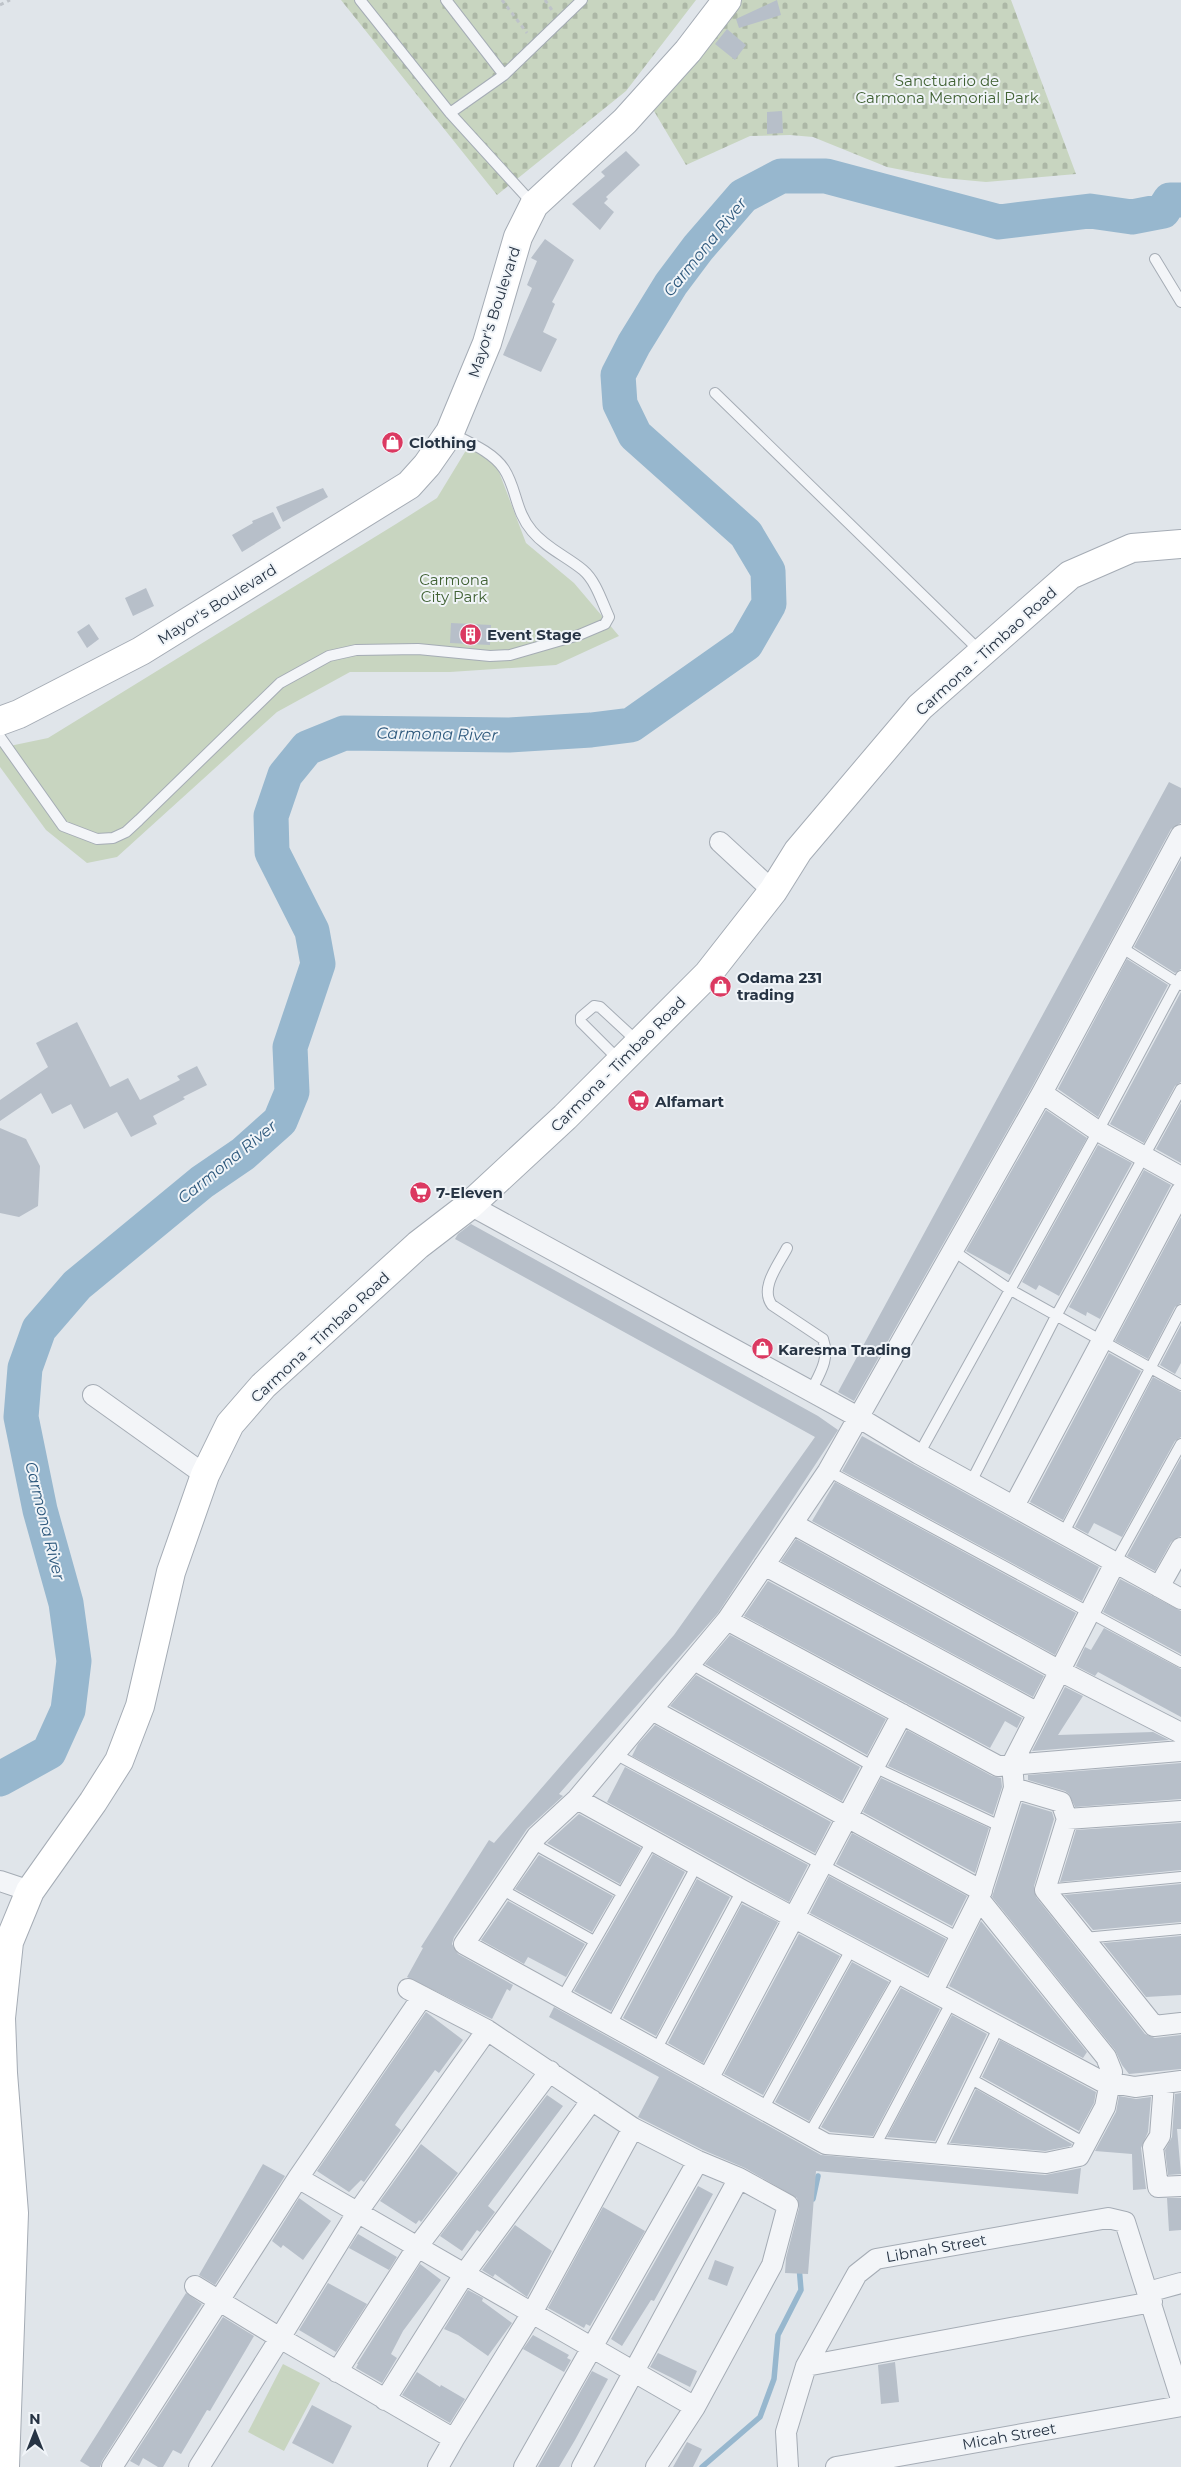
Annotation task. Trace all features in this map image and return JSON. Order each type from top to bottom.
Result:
[{"type":"main road","name":"Mayor's Boulevard","points":[[0,721],[19,714],[141,651],[409,485],[427,465],[450,432],[487,343],[518,237],[534,205],[625,121],[688,51],[726,0]]},
{"type":"main road","name":"Carmona - Timbao Road","points":[[5,2467],[7,2212],[1,2018],[5,1942],[30,1890],[94,1802],[120,1761],[140,1706],[170,1572],[205,1475],[230,1424],[263,1386],[418,1245],[470,1205],[630,1053],[708,974],[773,891],[798,851],[920,707],[1070,575],[1132,548],[1181,544]]},
{"type":"street","points":[[652,1710],[847,1818],[980,1895],[1106,2057],[1112,2072],[1105,2107],[1079,2156],[1046,2163],[826,2144],[464,1944],[536,1836],[577,1799],[727,1620],[828,1471],[1042,1093],[1119,946],[1181,835]]},
{"type":"street","points":[[720,842],[773,891]]},
{"type":"street","points":[[1042,1093],[1098,1131],[1181,1177]]},
{"type":"street","points":[[1014,1506],[1181,1192]]},
{"type":"street","points":[[470,1205],[858,1417],[919,1454],[1181,1599]]},
{"type":"street","points":[[93,1395],[205,1475]]},
{"type":"street","points":[[793,1524],[1060,1671],[1181,1734]]},
{"type":"street","points":[[1159,1587],[1181,1548]]},
{"type":"street","points":[[933,1991],[980,1895],[1014,1788],[1012,1764],[1115,1563]]},
{"type":"street","points":[[764,1565],[1038,1713]]},
{"type":"street","points":[[727,1620],[998,1766],[1181,1751]]},
{"type":"street","points":[[708,2079],[902,1714]]},
{"type":"street","points":[[1014,1788],[1061,1802],[1067,1819],[1045,1890],[1154,2026],[1181,2023]]},
{"type":"street","points":[[577,1799],[742,1890],[1110,2083],[1135,2086],[1173,2083],[1160,2136],[1152,2147],[1158,2187],[1181,2186]]},
{"type":"street","points":[[1067,1819],[1181,1811]]},
{"type":"street","points":[[0,1881],[30,1890]]},
{"type":"street","points":[[112,2467],[415,1993],[487,2030],[633,2128],[698,2161],[739,2178],[788,2205],[772,2265],[695,2407],[656,2467]]},
{"type":"street","points":[[199,2467],[357,2213],[487,2030]]},
{"type":"street","points":[[337,2372],[418,2246],[550,2071]]},
{"type":"street","points":[[386,2400],[465,2273],[592,2100]]},
{"type":"street","points":[[438,2467],[532,2313],[633,2128]]},
{"type":"street","points":[[524,2467],[698,2161]]},
{"type":"street","points":[[298,2178],[695,2407]]},
{"type":"street","points":[[582,2467],[739,2178]]},
{"type":"street","name":"Libnah Street","points":[[788,2467],[786,2432],[806,2366],[857,2274],[876,2259],[1117,2220],[1150,2297]]},
{"type":"street","points":[[806,2366],[1150,2297],[1181,2283]]},
{"type":"street","points":[[195,2286],[337,2372],[454,2439]]},
{"type":"street","points":[[1150,2297],[1181,2399]]},
{"type":"street","name":"Micah Street","points":[[836,2467],[1181,2406]]},
{"type":"lane","points":[[360,0],[450,113],[534,205]]},
{"type":"lane","points":[[446,0],[504,75]]},
{"type":"lane","points":[[450,113],[504,75],[582,0]]},
{"type":"lane","points":[[1155,259],[1181,302]]},
{"type":"lane","points":[[716,393],[981,652]]},
{"type":"lane","points":[[0,737],[63,826],[97,839],[113,838],[126,832],[139,820],[280,683],[329,656],[356,650],[418,649],[490,656],[510,655],[580,635],[604,624],[609,617],[589,578],[583,570],[537,537],[528,526],[519,511],[504,468],[474,445],[450,432]]},
{"type":"lane","points":[[919,1454],[1180,981],[1119,946]]},
{"type":"lane","points":[[597,1005],[630,1053],[581,1022],[581,1018],[597,1005]]},
{"type":"lane","points":[[970,1482],[1056,1316],[1181,1089]]},
{"type":"lane","points":[[787,1248],[766,1291],[772,1305],[823,1339],[826,1348],[825,1361],[811,1391]]},
{"type":"lane","points":[[952,1250],[1009,1289],[1181,1385]]},
{"type":"lane","points":[[1063,1534],[1181,1310]]},
{"type":"lane","points":[[1115,1563],[1181,1444]]},
{"type":"lane","points":[[828,1471],[1181,1662]]},
{"type":"lane","points":[[691,1664],[874,1767],[1002,1827]]},
{"type":"lane","points":[[615,1754],[959,1938]]},
{"type":"lane","points":[[562,1998],[653,1840]]},
{"type":"lane","points":[[532,1843],[622,1893]]},
{"type":"lane","points":[[611,2025],[697,1865]]},
{"type":"lane","points":[[1045,1890],[1181,1877]]},
{"type":"lane","points":[[501,1889],[594,1941]]},
{"type":"lane","points":[[656,2050],[742,1890]]},
{"type":"lane","points":[[1084,1938],[1181,1929]]},
{"type":"lane","points":[[763,2109],[852,1948]]},
{"type":"lane","points":[[809,2134],[901,1974]]},
{"type":"lane","points":[[874,2148],[952,2001]]},
{"type":"lane","points":[[937,2153],[999,2026]]},
{"type":"lane","points":[[973,2080],[1085,2143]]},
{"type":"path","points":[[0,5],[10,0]]},
{"type":"path","points":[[502,0],[536,44]]},
{"type":"green space","points":[[341,0],[696,0],[626,91],[497,195]]},
{"type":"green space","name":"Sanctuario de Carmona Memorial Park","points":[[740,0],[1011,0],[1076,174],[986,182],[943,178],[887,167],[813,137],[790,135],[750,136],[686,165],[651,106]]},
{"type":"green space","name":"Carmona City Park","points":[[468,447],[496,464],[526,543],[574,583],[619,636],[556,665],[450,672],[350,672],[277,712],[117,857],[87,863],[46,830],[0,767],[0,748],[48,738],[437,498]]},
{"type":"green space","points":[[283,2364],[320,2383],[284,2451],[248,2432]]},
{"type":"building","points":[[777,0],[781,15],[739,28],[736,19]]},
{"type":"building","points":[[727,29],[746,45],[735,60],[715,44]]},
{"type":"building","points":[[782,111],[783,133],[767,134],[767,112]]},
{"type":"building","points":[[626,151],[640,165],[606,197],[608,199],[604,203],[614,212],[600,230],[572,204],[605,176],[601,172]]},
{"type":"building","points":[[545,239],[574,260],[552,302],[555,304],[543,332],[557,339],[541,372],[503,355],[532,288],[527,285],[537,261],[531,258]]},
{"type":"building","points":[[323,488],[328,497],[283,522],[276,507]]},
{"type":"building","points":[[273,512],[281,528],[242,552],[232,535],[253,523],[252,521]]},
{"type":"building","points":[[146,588],[154,606],[133,616],[125,598]]},
{"type":"building","name":"Event Stage","points":[[451,623],[491,625],[490,645],[450,643]]},
{"type":"building","points":[[89,624],[99,639],[87,648],[77,632]]},
{"type":"building","points":[[1169,782],[1181,788],[1181,823],[1171,829],[1032,1087],[854,1401],[838,1392]]},
{"type":"building","points":[[1181,860],[1181,969],[1175,973],[1134,947]]},
{"type":"building","points":[[1127,959],[1168,985],[1098,1117],[1058,1089]]},
{"type":"building","points":[[1181,992],[1181,1082],[1175,1086],[1144,1143],[1110,1124]]},
{"type":"building","points":[[77,1022],[110,1087],[128,1078],[140,1100],[180,1080],[177,1076],[197,1066],[207,1085],[183,1097],[185,1099],[153,1116],[157,1124],[131,1137],[117,1112],[84,1129],[71,1104],[52,1114],[41,1093],[0,1121],[0,1100],[48,1067],[36,1043]]},
{"type":"building","points":[[1181,1103],[1181,1163],[1156,1149]]},
{"type":"building","points":[[1046,1110],[1087,1138],[1010,1275],[966,1251]]},
{"type":"building","points":[[0,1128],[26,1139],[40,1166],[38,1206],[19,1217],[0,1213]]},
{"type":"building","points":[[1098,1145],[1132,1163],[1059,1296],[1039,1285],[1036,1290],[1022,1282]]},
{"type":"building","points":[[1144,1170],[1171,1185],[1100,1319],[1087,1312],[1086,1316],[1069,1307]]},
{"type":"building","points":[[1181,1217],[1181,1303],[1175,1307],[1148,1359],[1115,1341]]},
{"type":"building","points":[[471,1224],[818,1416],[838,1430],[718,1613],[559,1794],[563,1796],[527,1829],[454,1937],[452,1944],[458,1954],[513,1985],[510,1991],[507,1989],[492,2019],[407,1977],[423,1948],[421,1947],[489,1840],[494,1843],[674,1635],[815,1437],[455,1239],[458,1234]]},
{"type":"building","points":[[1181,1325],[1181,1363],[1175,1374],[1160,1365]]},
{"type":"building","points":[[1109,1353],[1141,1371],[1063,1520],[1030,1502]]},
{"type":"building","points":[[1153,1377],[1181,1392],[1181,1437],[1175,1441],[1122,1537],[1094,1523],[1088,1534],[1075,1527]]},
{"type":"building","points":[[862,1436],[1099,1567],[1082,1601],[842,1471]]},
{"type":"building","points":[[1181,1458],[1181,1536],[1171,1542],[1155,1571],[1127,1556]]},
{"type":"building","points":[[835,1482],[1076,1613],[1055,1655],[812,1521]]},
{"type":"building","points":[[796,1539],[1044,1676],[1033,1697],[781,1561]]},
{"type":"building","points":[[1120,1579],[1181,1611],[1181,1654],[1103,1612]]},
{"type":"building","points":[[768,1581],[1022,1718],[1017,1728],[1005,1721],[990,1748],[744,1616]]},
{"type":"building","points":[[1104,1628],[1181,1669],[1181,1717],[1098,1672],[1095,1676],[1076,1666],[1085,1647],[1091,1650]]},
{"type":"building","points":[[730,1635],[886,1719],[867,1755],[705,1664]]},
{"type":"building","points":[[696,1675],[860,1767],[842,1801],[670,1706]]},
{"type":"building","points":[[1065,1687],[1083,1696],[1058,1735],[1153,1732],[1169,1740],[1032,1751]]},
{"type":"building","points":[[655,1725],[831,1822],[815,1853],[632,1756],[638,1744]]},
{"type":"building","points":[[907,1730],[992,1776],[1001,1778],[1002,1787],[993,1815],[888,1766]]},
{"type":"building","points":[[1181,1763],[1181,1799],[1075,1807],[1069,1794],[1065,1791],[1028,1780],[1028,1775]]},
{"type":"building","points":[[625,1767],[808,1865],[789,1902],[607,1802]]},
{"type":"building","points":[[881,1778],[989,1828],[975,1873],[863,1812]]},
{"type":"building","points":[[1022,1803],[1052,1812],[1054,1819],[1034,1886],[1036,1897],[1145,2034],[1155,2038],[1181,2035],[1181,2069],[1129,2074],[1122,2065],[1115,2050],[992,1897]]},
{"type":"building","points":[[579,1814],[641,1848],[620,1884],[547,1843]]},
{"type":"building","points":[[1181,1823],[1181,1870],[1060,1882],[1076,1830]]},
{"type":"building","points":[[852,1833],[967,1896],[952,1926],[836,1864]]},
{"type":"building","points":[[653,1854],[685,1872],[611,2011],[574,1991]]},
{"type":"building","points":[[539,1855],[613,1896],[592,1932],[515,1889]]},
{"type":"building","points":[[829,1876],[946,1939],[928,1975],[810,1913]]},
{"type":"building","points":[[697,1879],[730,1897],[656,2036],[623,2018]]},
{"type":"building","points":[[1181,1884],[1181,1922],[1093,1930],[1064,1895]]},
{"type":"building","points":[[508,1901],[585,1944],[566,1977],[528,1957],[524,1964],[481,1940]]},
{"type":"building","points":[[742,1904],[778,1922],[703,2063],[668,2043]]},
{"type":"building","points":[[981,1921],[1087,2052],[1083,2058],[949,1986]]},
{"type":"building","points":[[799,1934],[840,1956],[763,2095],[724,2074]]},
{"type":"building","points":[[1181,1936],[1181,1995],[1146,1997],[1103,1943]]},
{"type":"building","points":[[852,1962],[889,1982],[809,2121],[775,2102]]},
{"type":"building","points":[[901,1988],[940,2009],[873,2136],[830,2132],[821,2127]]},
{"type":"building","points":[[554,2007],[821,2155],[1045,2175],[1081,2168],[1078,2194],[816,2171],[808,2274],[785,2273],[786,2258],[799,2208],[797,2198],[745,2168],[703,2150],[638,2117],[659,2077],[549,2017]]},
{"type":"building","points":[[426,2012],[463,2040],[439,2073],[435,2070],[401,2116],[395,2125],[401,2130],[364,2182],[361,2180],[349,2192],[317,2171]]},
{"type":"building","points":[[952,2015],[987,2034],[935,2141],[887,2137]]},
{"type":"building","points":[[1000,2040],[1096,2092],[1094,2103],[1079,2131],[982,2077]]},
{"type":"building","points":[[976,2089],[1072,2144],[1071,2146],[1045,2151],[950,2143]]},
{"type":"building","points":[[1181,2093],[1181,2129],[1177,2129],[1181,2174],[1168,2175],[1165,2150],[1172,2137],[1175,2094]]},
{"type":"building","points":[[547,2095],[563,2106],[488,2206],[495,2212],[480,2232],[477,2230],[462,2251],[440,2236]]},
{"type":"building","points":[[1119,2096],[1136,2099],[1151,2097],[1148,2132],[1141,2148],[1146,2189],[1133,2190],[1132,2154],[1095,2151],[1116,2112]]},
{"type":"building","points":[[421,2144],[458,2173],[421,2222],[419,2220],[416,2224],[380,2201]]},
{"type":"building","points":[[263,2164],[285,2176],[215,2285],[199,2275]]},
{"type":"building","points":[[698,2186],[713,2194],[654,2301],[651,2300],[622,2346],[611,2339]]},
{"type":"building","points":[[299,2198],[331,2221],[303,2260],[283,2245],[281,2248],[272,2241]]},
{"type":"building","points":[[1167,2198],[1181,2198],[1181,2230],[1169,2231]]},
{"type":"building","points":[[603,2207],[645,2231],[590,2326],[586,2324],[584,2328],[548,2308]]},
{"type":"building","points":[[515,2225],[552,2251],[527,2297],[495,2274],[493,2277],[482,2270]]},
{"type":"building","points":[[358,2234],[397,2257],[389,2270],[349,2248]]},
{"type":"building","points":[[715,2260],[734,2267],[727,2286],[708,2279]]},
{"type":"building","points":[[420,2264],[441,2280],[403,2331],[391,2354],[397,2358],[382,2383],[356,2368],[357,2364]]},
{"type":"building","points":[[328,2283],[367,2304],[336,2352],[299,2330]]},
{"type":"building","points":[[468,2290],[483,2298],[482,2301],[512,2323],[488,2356],[458,2335],[444,2329]]},
{"type":"building","points":[[186,2293],[202,2304],[100,2467],[90,2467],[80,2461]]},
{"type":"building","points":[[223,2317],[254,2336],[210,2411],[207,2410],[181,2454],[173,2450],[163,2467],[158,2467],[143,2458],[139,2466],[130,2461]]},
{"type":"building","points":[[533,2335],[569,2355],[567,2358],[571,2360],[564,2372],[523,2349]]},
{"type":"building","points":[[658,2353],[697,2371],[690,2387],[650,2367]]},
{"type":"building","points":[[895,2362],[899,2402],[881,2404],[878,2365]]},
{"type":"building","points":[[592,2371],[608,2379],[575,2440],[559,2467],[538,2467]]},
{"type":"building","points":[[417,2372],[440,2387],[441,2385],[465,2399],[450,2423],[402,2395]]},
{"type":"building","points":[[312,2405],[352,2426],[333,2464],[292,2443]]},
{"type":"building","points":[[687,2442],[702,2449],[693,2467],[673,2467]]},
{"type":"waterway","name":"Carmona River","points":[[0,1779],[49,1752],[68,1710],[74,1661],[66,1603],[40,1510],[21,1417],[25,1368],[39,1329],[77,1285],[202,1182],[243,1154],[280,1121],[292,1092],[290,1047],[318,964],[312,931],[272,852],[271,816],[285,775],[307,748],[344,733],[509,735],[591,730],[631,725],[746,644],[769,604],[768,571],[746,534],[635,435],[620,404],[618,375],[634,344],[671,284],[698,248],[743,196],[781,176],[826,176],[999,222],[1090,211],[1132,217],[1163,211],[1170,200],[1181,200]]},
{"type":"waterway","points":[[813,2199],[818,2176]]},
{"type":"waterway","points":[[702,2467],[760,2417],[774,2379],[778,2335],[801,2290],[799,2266]]},
{"type":"place","name":"Clothing","points":[[393,442]]},
{"type":"place","name":"Event Stage","points":[[471,634]]},
{"type":"place","name":"Odama 231 trading","points":[[721,986]]},
{"type":"place","name":"Alfamart","points":[[639,1101]]},
{"type":"place","name":"7-Eleven","points":[[420,1192]]},
{"type":"place","name":"Karesma Trading","points":[[762,1349]]}]
